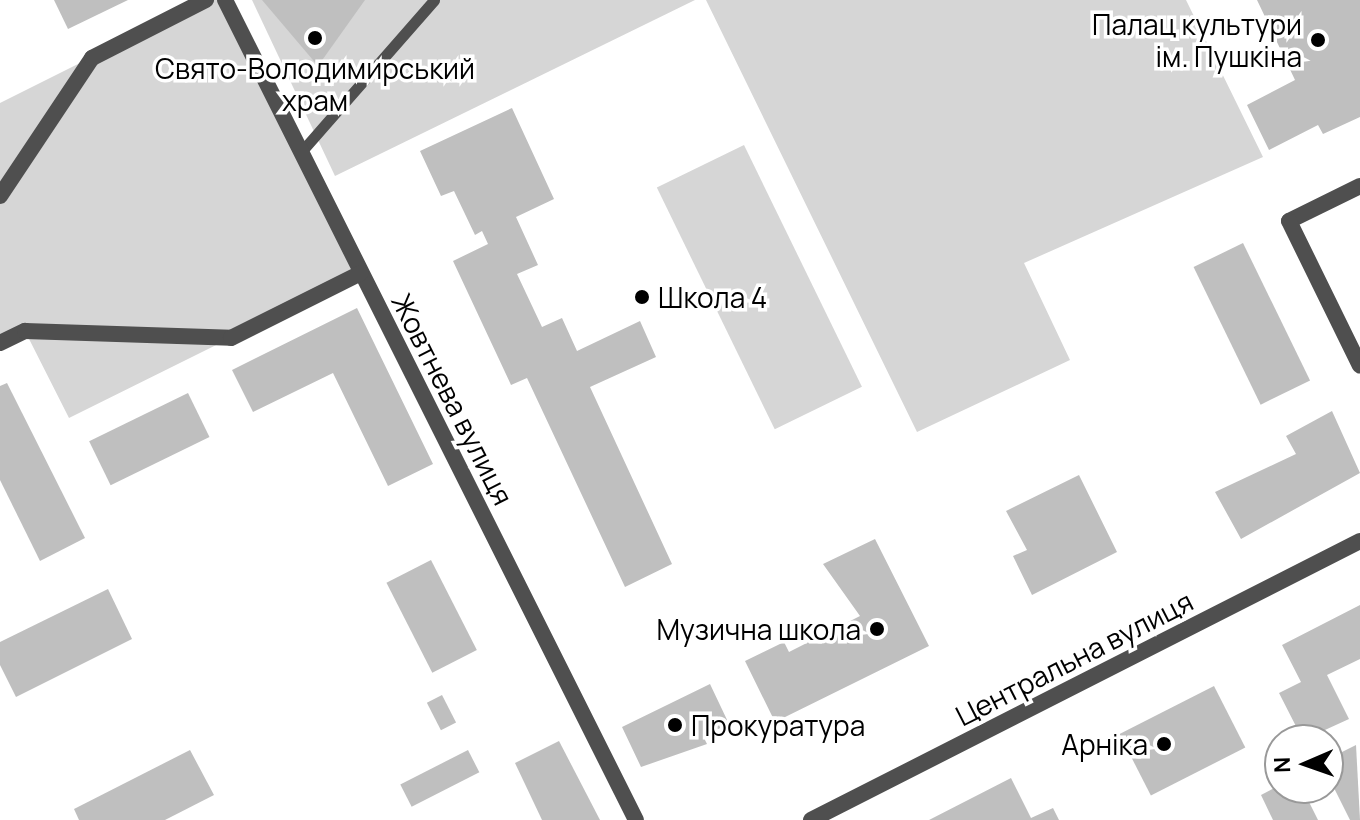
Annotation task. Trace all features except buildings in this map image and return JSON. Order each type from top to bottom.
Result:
[{"type":"street","points":[[0,196],[92,58],[206,0]]},
{"type":"street","name":"Жовтнева вулиця","points":[[225,0],[636,820]]},
{"type":"street","points":[[1360,186],[1289,221],[1360,366]]},
{"type":"street","points":[[0,343],[25,331],[231,338],[361,273]]},
{"type":"street","name":"Центральна вулиця","points":[[811,820],[1360,541]]},
{"type":"lane","points":[[301,152],[434,0]]},
{"type":"shaded area","points":[[206,0],[225,0],[361,273],[69,418],[25,331],[0,343],[0,103]]},
{"type":"shaded area","points":[[252,0],[695,0],[335,176]]},
{"type":"shaded area","points":[[706,0],[1186,0],[1263,157],[1024,263],[1070,360],[917,432]]},
{"type":"shaded area","points":[[744,145],[862,387],[775,429],[657,188]]},
{"type":"place","name":"Свято-Володимирський храм","points":[[315,38]]},
{"type":"place","name":"Палац культури ім. Пушкіна","points":[[1318,40]]},
{"type":"place","name":"Школа 4","points":[[642,297]]},
{"type":"place","name":"Музична школа","points":[[877,629]]},
{"type":"place","name":"Прокуратура","points":[[675,725]]},
{"type":"place","name":"Арніка","points":[[1164,744]]}]
